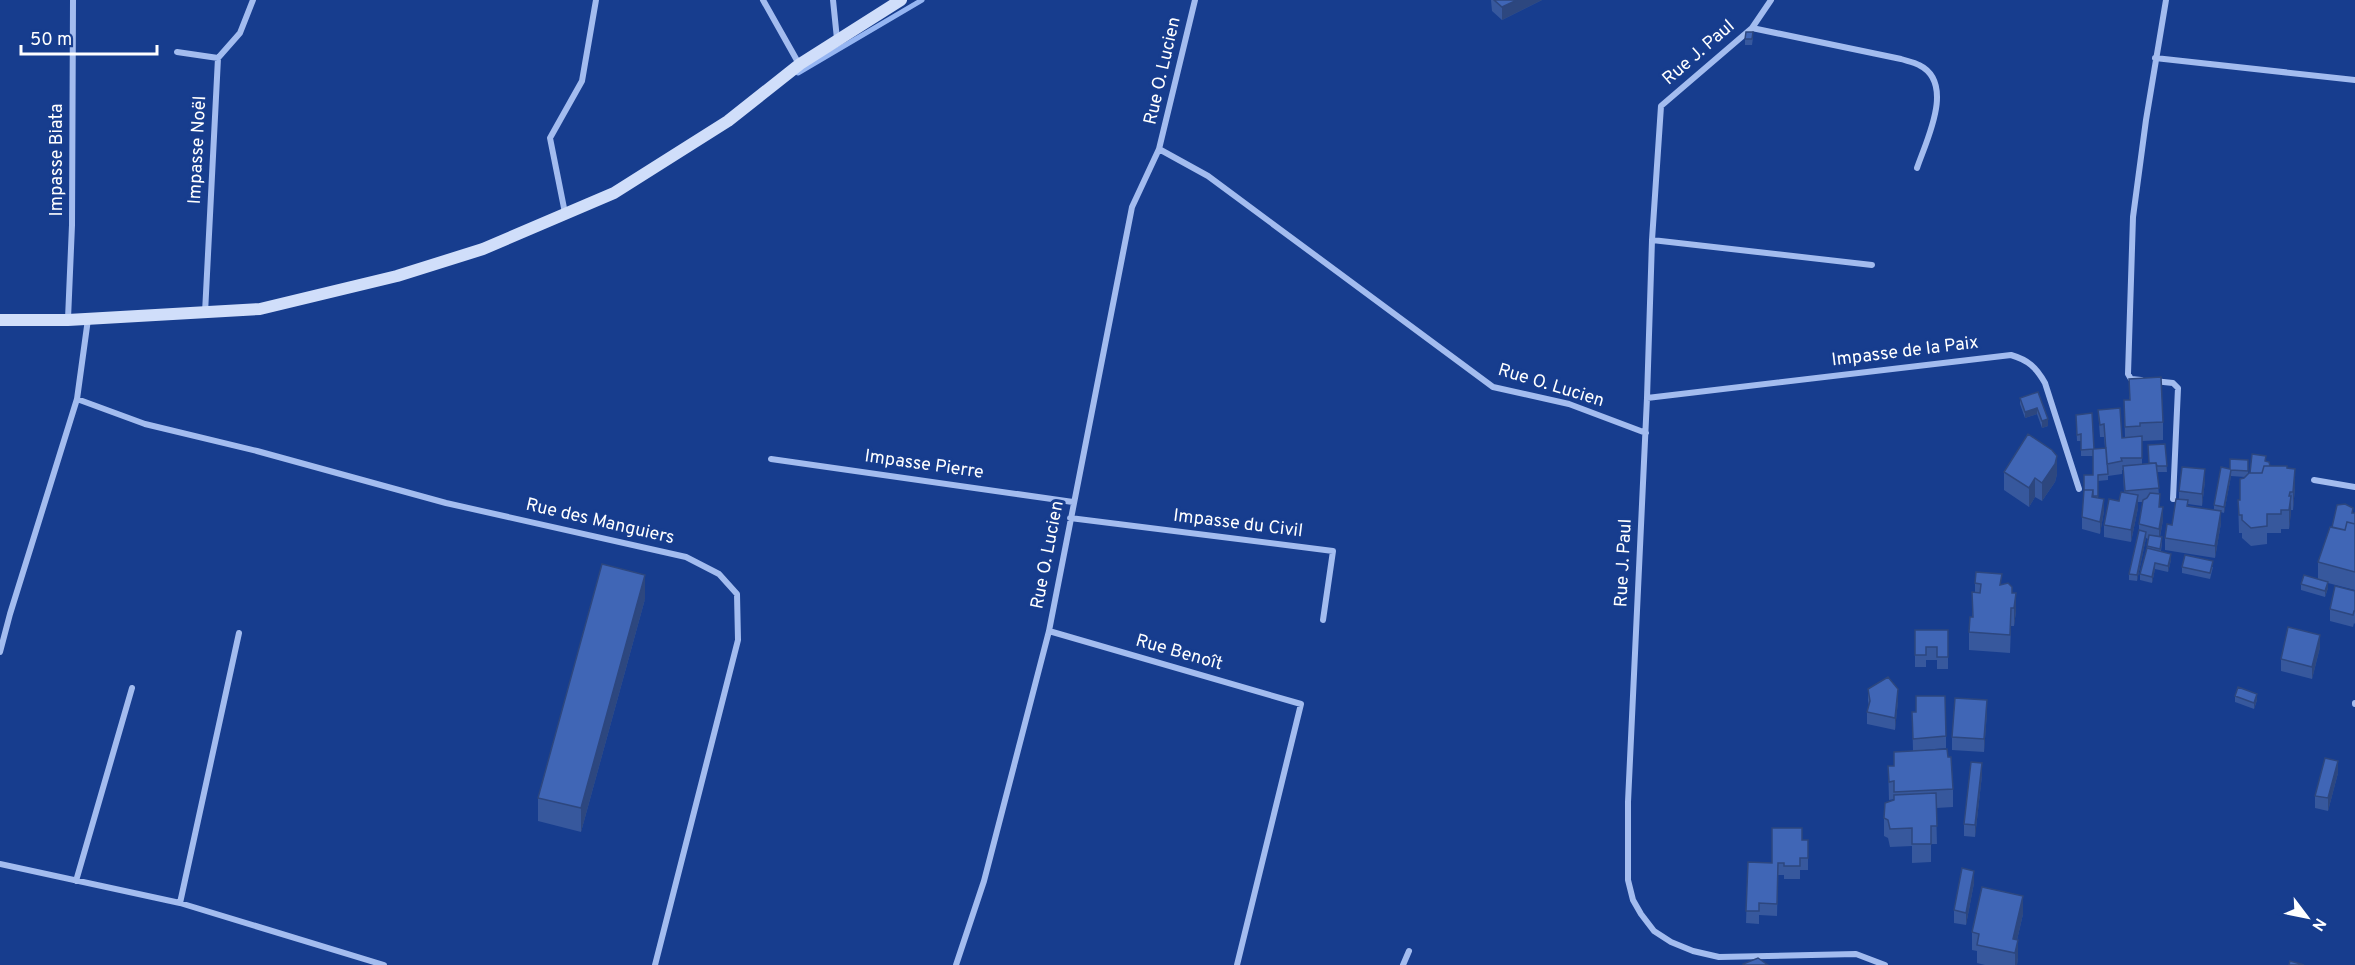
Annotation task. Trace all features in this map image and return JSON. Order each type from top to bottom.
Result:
[{"type":"main road","points":[[0,320],[68,320],[260,309],[397,276],[483,249],[615,193],[728,121],[800,64],[901,0]]},
{"type":"street","name":"Impasse Biata","points":[[68,320],[72,225],[73,0]]},
{"type":"street","points":[[177,52],[218,58],[240,33],[254,0]]},
{"type":"street","points":[[565,213],[550,138],[582,81],[596,0]]},
{"type":"street","points":[[763,0],[800,64]]},
{"type":"street","points":[[833,0],[837,39]]},
{"type":"street","name":"Rue O. Lucien","points":[[956,965],[984,882],[1049,631],[1132,207],[1159,149],[1195,0]]},
{"type":"street","name":"Rue J. Paul","points":[[1771,0],[1752,28],[1661,106],[1652,240],[1646,433],[1628,802],[1628,880],[1633,900],[1654,931],[1671,942],[1693,951],[1719,957],[1857,954],[1885,965]]},
{"type":"street","points":[[2166,0],[2155,58],[2133,217],[2128,374],[2131,379],[2173,383],[2178,388],[2173,498]]},
{"type":"street","points":[[1752,28],[1901,59],[1921,66],[1932,77],[1937,88],[1938,106],[1917,168]]},
{"type":"street","name":"Impasse Noël","points":[[205,313],[218,58]]},
{"type":"street","points":[[2155,58],[2355,80]]},
{"type":"street","name":"Rue O. Lucien","points":[[1159,149],[1208,176],[1493,387],[1569,404],[1646,433]]},
{"type":"street","points":[[1652,240],[1872,264]]},
{"type":"street","points":[[0,652],[77,399],[88,319]]},
{"type":"street","name":"Impasse de la Paix","points":[[1647,398],[2010,355],[2026,360],[2037,369],[2041,376],[2079,489]]},
{"type":"street","name":"Rue des Manguiers","points":[[77,399],[144,424],[257,451],[446,503],[686,556],[719,574],[737,594],[738,640],[655,965]]},
{"type":"street","name":"Impasse Pierre","points":[[771,459],[1073,502]]},
{"type":"street","points":[[2314,480],[2355,487]]},
{"type":"street","name":"Impasse du Civil","points":[[1070,518],[1333,551],[1323,620]]},
{"type":"street","name":"Rue Benoît","points":[[1049,631],[1302,704],[1237,965]]},
{"type":"street","points":[[180,903],[239,633]]},
{"type":"street","points":[[76,881],[132,688]]},
{"type":"street","points":[[0,864],[180,903],[384,965]]},
{"type":"street","points":[[1403,965],[1409,951]]},
{"type":"building","points":[[1494,0],[1517,0],[1502,7]]},
{"type":"building","points":[[1746,32],[1753,32],[1752,39],[1745,39]]},
{"type":"building","points":[[2161,377],[2163,422],[2140,423],[2140,426],[2125,427],[2124,400],[2130,400],[2129,379]]},
{"type":"building","points":[[2038,392],[2048,419],[2042,421],[2037,408],[2025,412],[2020,398]]},
{"type":"building","points":[[2120,408],[2122,438],[2142,436],[2142,458],[2121,458],[2122,461],[2107,464],[2104,424],[2100,425],[2098,410]]},
{"type":"building","points":[[2092,413],[2094,449],[2106,448],[2108,474],[2098,475],[2098,496],[2093,496],[2093,490],[2084,490],[2084,475],[2093,475],[2093,449],[2081,450],[2081,434],[2077,435],[2076,415]]},
{"type":"building","points":[[2028,434],[2057,456],[2055,464],[2042,483],[2035,478],[2029,488],[2004,472]]},
{"type":"building","points":[[2165,444],[2167,466],[2149,463],[2148,445]]},
{"type":"building","points":[[2252,454],[2266,456],[2265,461],[2269,462],[2270,466],[2264,466],[2262,473],[2250,473]]},
{"type":"building","points":[[2230,459],[2248,460],[2248,471],[2231,470],[2224,507],[2214,505],[2221,467],[2230,469]]},
{"type":"building","points":[[2156,463],[2159,488],[2125,491],[2123,466]]},
{"type":"building","points":[[2264,466],[2287,466],[2287,468],[2295,469],[2293,492],[2290,492],[2289,496],[2291,496],[2289,510],[2281,510],[2281,514],[2267,514],[2267,526],[2251,528],[2242,520],[2242,515],[2239,515],[2240,479],[2249,473],[2262,473]]},
{"type":"building","points":[[2182,467],[2205,469],[2202,494],[2179,491]]},
{"type":"building","points":[[2084,490],[2093,490],[2092,497],[2104,499],[2100,522],[2082,517]]},
{"type":"building","points":[[2121,492],[2138,495],[2131,530],[2104,525],[2109,499],[2119,501]]},
{"type":"building","points":[[2150,493],[2160,494],[2159,507],[2163,507],[2159,529],[2139,524],[2143,500]]},
{"type":"building","points":[[2176,499],[2188,500],[2187,506],[2221,511],[2215,546],[2165,538],[2167,524],[2172,525]]},
{"type":"building","points":[[2345,504],[2353,508],[2355,524],[2347,522],[2345,530],[2332,527],[2337,505]]},
{"type":"building","points":[[2347,522],[2355,524],[2355,572],[2318,562],[2330,527],[2345,530]]},
{"type":"building","points":[[2139,530],[2146,532],[2137,575],[2129,574]]},
{"type":"building","points":[[2149,535],[2162,537],[2160,549],[2147,546]]},
{"type":"building","points":[[2147,548],[2171,554],[2168,566],[2155,563],[2152,577],[2140,574]]},
{"type":"building","points":[[2185,555],[2213,561],[2210,573],[2182,567]]},
{"type":"building","points":[[602,564],[645,575],[581,808],[538,798]]},
{"type":"building","points":[[1976,572],[2002,574],[2000,585],[2008,583],[2012,587],[2012,593],[2016,593],[2014,608],[2011,608],[2010,635],[1969,632],[1970,617],[1973,617],[1972,592],[1980,593],[1981,584],[1975,583]]},
{"type":"building","points":[[2304,575],[2328,582],[2325,591],[2301,584]]},
{"type":"building","points":[[2335,586],[2355,591],[2353,615],[2330,609]]},
{"type":"building","points":[[2288,627],[2320,635],[2312,667],[2281,659]]},
{"type":"building","points":[[1915,630],[1948,630],[1948,657],[1937,657],[1937,647],[1926,647],[1926,655],[1915,655]]},
{"type":"building","points":[[1888,677],[1898,689],[1895,718],[1867,712],[1870,701],[1868,689]]},
{"type":"building","points":[[2238,687],[2257,694],[2254,703],[2235,696]]},
{"type":"building","points":[[1916,696],[1945,696],[1946,736],[1913,739],[1912,712],[1916,712]]},
{"type":"building","points":[[1955,698],[1987,700],[1984,739],[1952,737]]},
{"type":"building","points":[[1947,749],[1948,757],[1951,757],[1953,789],[1894,792],[1894,781],[1889,782],[1888,766],[1894,766],[1894,752]]},
{"type":"building","points":[[2325,758],[2338,761],[2328,798],[2315,796]]},
{"type":"building","points":[[1971,762],[1982,763],[1975,825],[1964,824]]},
{"type":"building","points":[[1936,793],[1937,826],[1931,826],[1931,844],[1912,844],[1912,828],[1890,829],[1888,820],[1884,818],[1885,803],[1894,800],[1894,795]]},
{"type":"building","points":[[1772,828],[1802,828],[1802,840],[1808,840],[1808,858],[1800,858],[1800,866],[1784,866],[1784,863],[1778,863],[1777,904],[1759,903],[1759,911],[1746,911],[1748,862],[1772,863]]},
{"type":"building","points":[[1962,868],[1974,871],[1966,913],[1954,910]]},
{"type":"building","points":[[1982,887],[2023,896],[2013,939],[2018,940],[2015,953],[1977,945],[1979,934],[1972,932]]},
{"type":"building","points":[[1758,958],[1768,965],[1743,965],[1743,964]]},
{"type":"building","points":[[2290,961],[2304,965],[2289,965]]},
{"type":"waterway","points":[[798,73],[922,0]]}]
